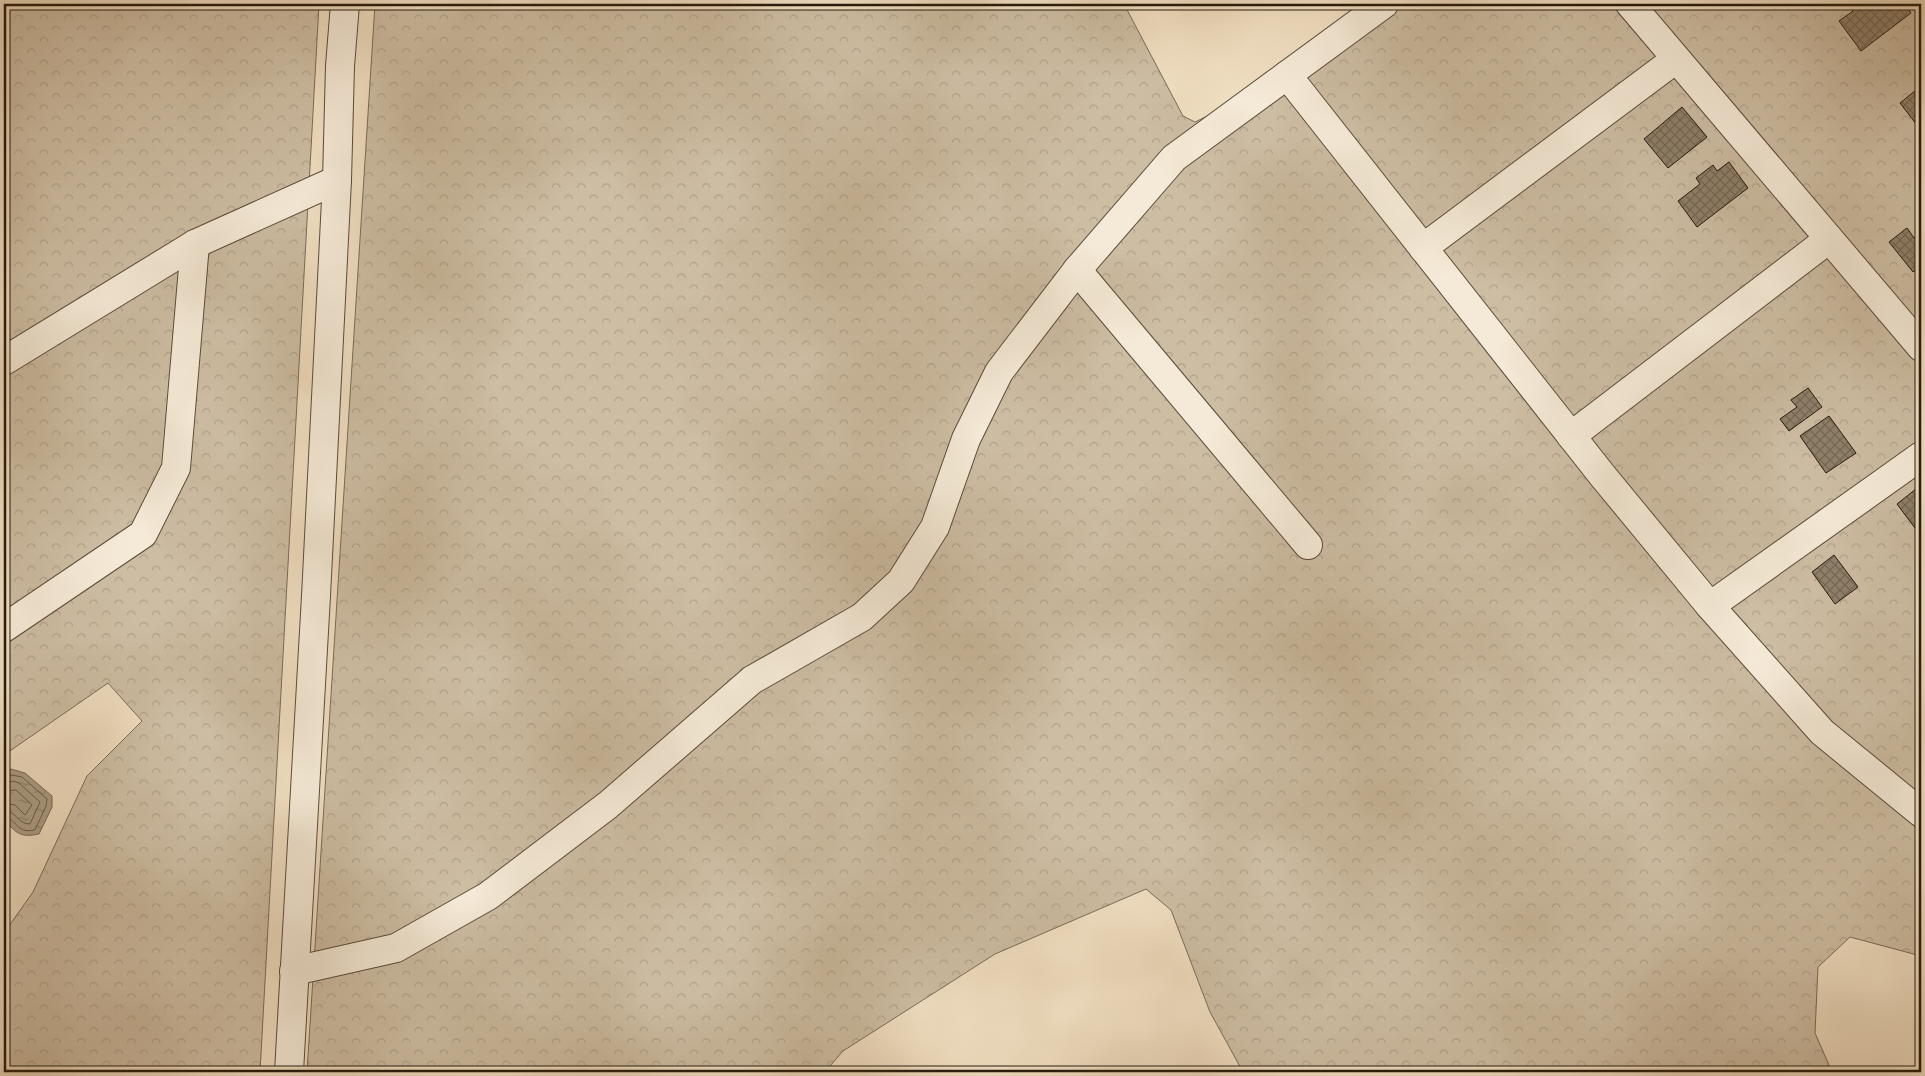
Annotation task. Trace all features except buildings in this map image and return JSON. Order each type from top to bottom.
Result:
[{"type":"street","points":[[289,1072],[316,596],[337,180],[340,66],[345,4]]},
{"type":"street","points":[[294,971],[396,948],[488,896],[608,805],[752,680],[862,616],[900,581],[935,527],[966,438],[999,372],[1077,270],[1174,158],[1384,4]]},
{"type":"street","points":[[1630,4],[1921,347]]},
{"type":"street","points":[[1423,248],[1676,59]]},
{"type":"street","points":[[1287,75],[1571,436],[1710,606],[1822,732],[1921,813]]},
{"type":"street","points":[[4,361],[195,244],[337,180]]},
{"type":"street","points":[[1571,436],[1830,239]]},
{"type":"street","points":[[4,628],[143,534],[176,468],[195,244]]},
{"type":"street","points":[[1077,270],[1308,545]]},
{"type":"street","points":[[1710,606],[1921,456]]},
{"type":"green space","points":[[4,4],[319,4],[260,1072],[4,1072],[4,933],[33,892],[87,776],[142,721],[108,683],[4,755]]},
{"type":"green space","points":[[375,4],[1124,4],[1183,116],[1195,122],[1234,103],[1368,4],[1921,4],[1921,956],[1850,937],[1818,967],[1815,1033],[1832,1072],[1243,1072],[1210,1012],[1171,910],[1146,889],[995,954],[843,1051],[825,1072],[307,1072]]},
{"type":"water","points":[[11,769],[25,773],[52,796],[52,807],[39,834],[23,835],[12,828],[4,819],[4,774]]}]
